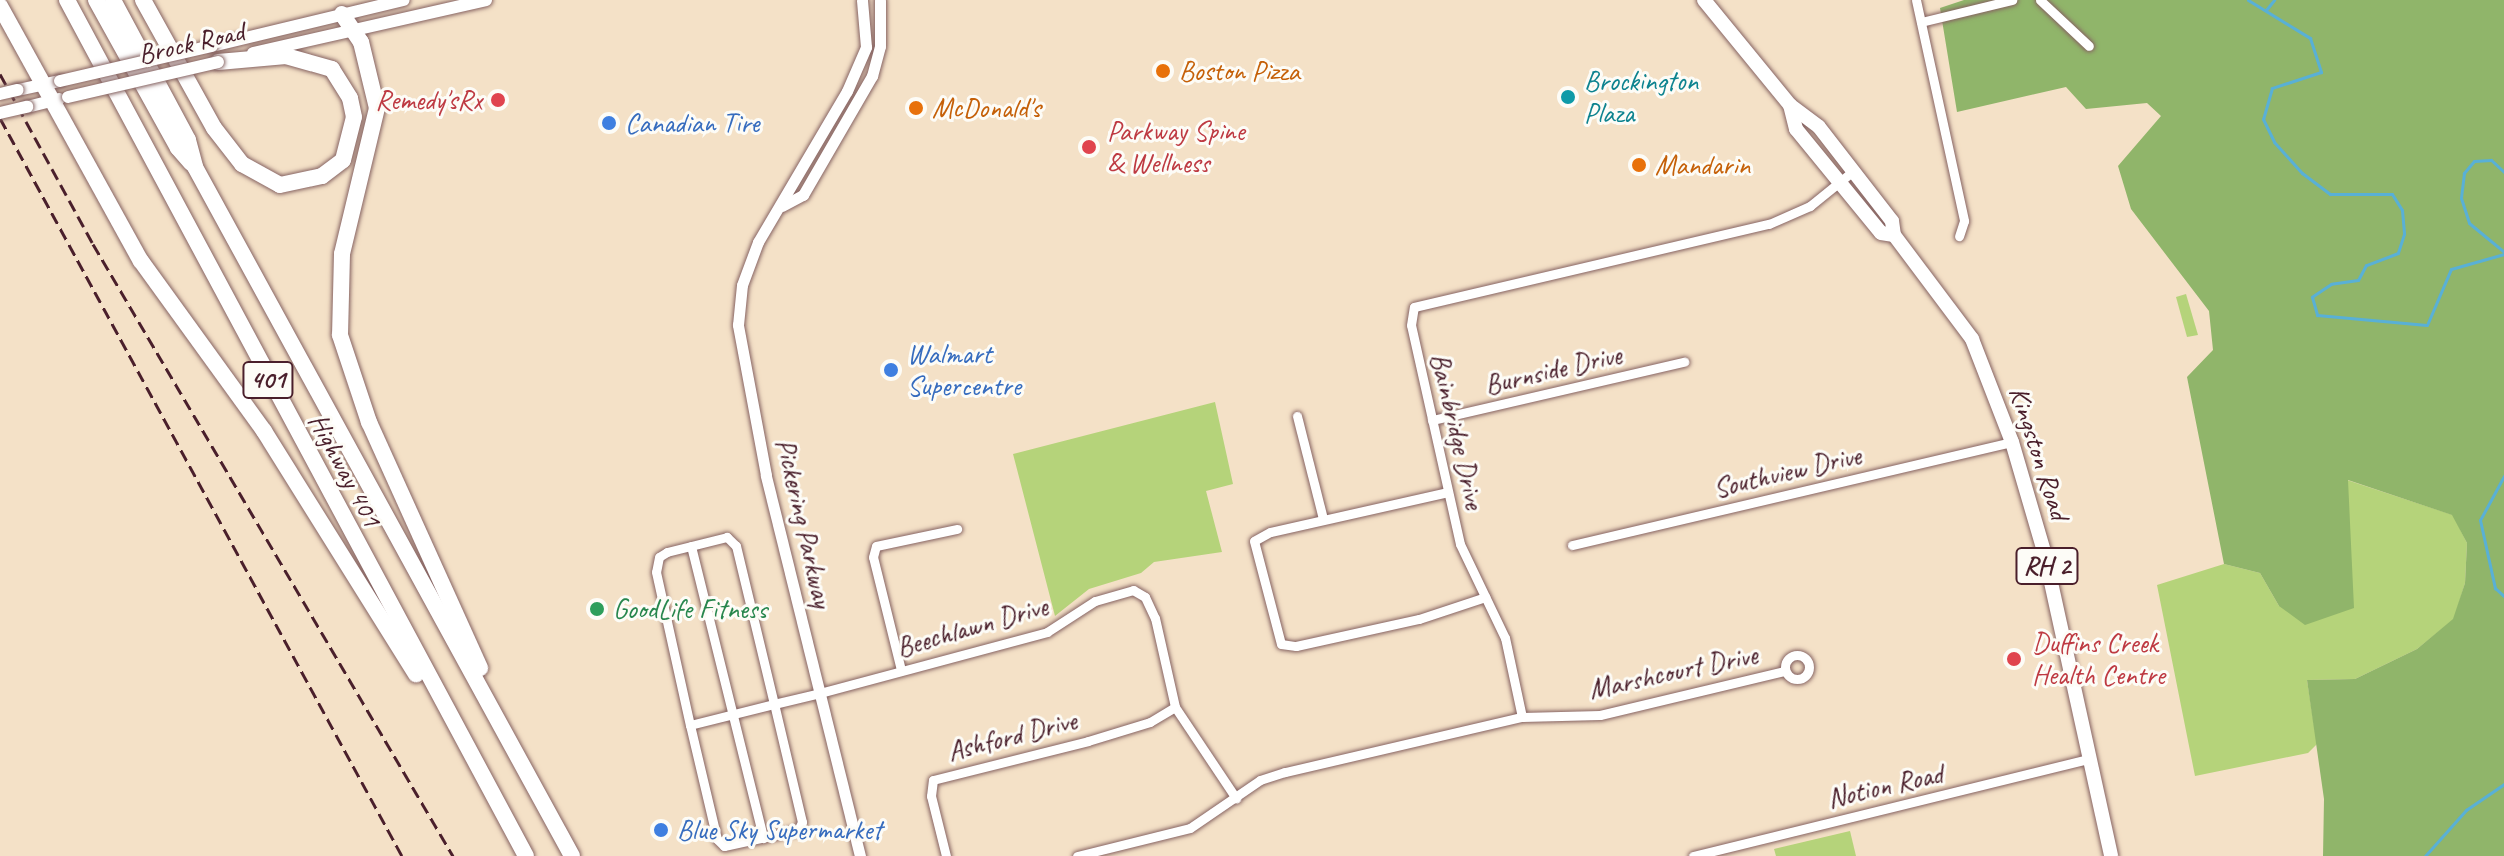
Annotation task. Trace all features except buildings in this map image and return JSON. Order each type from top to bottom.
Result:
[{"type":"highway","name":"Highway 401","points":[[65,0],[526,856]]},
{"type":"highway","name":"401","points":[[96,0],[178,148],[195,167]]},
{"type":"highway","name":"401","points":[[113,0],[188,140],[195,167]]},
{"type":"highway","points":[[143,0],[214,128],[242,164],[280,185],[322,176],[343,160],[354,117],[350,98],[332,69],[286,56],[215,54]]},
{"type":"highway","points":[[0,6],[43,84],[49,102],[141,261],[264,431],[385,631],[461,737]]},
{"type":"highway","points":[[342,14],[353,29],[372,80],[377,126],[342,254],[340,335],[369,422],[506,732]]},
{"type":"highway","name":"Highway 401","points":[[195,167],[572,856]]},
{"type":"main road","name":"Brock Road","points":[[0,113],[68,97],[342,14],[404,0]]},
{"type":"main road","name":"Brock Road","points":[[0,94],[353,29],[486,0]]},
{"type":"main road","name":"Kingston Road","points":[[1704,0],[1790,105],[1810,117],[1853,171],[1892,221],[1894,235],[1972,339],[2012,442],[2045,555],[2087,759]]},
{"type":"main road","name":"Kingston Road","points":[[1790,105],[1796,129],[1881,233],[1894,235]]},
{"type":"main road","name":"RH 2","points":[[2087,759],[2111,856]]},
{"type":"street","name":"Pickering Parkway","points":[[860,856],[769,485],[738,325],[746,275],[758,242],[782,206],[788,185],[823,132],[866,47],[862,0]]},
{"type":"street","name":"Pickering Parkway","points":[[782,206],[803,195],[872,76],[880,46],[880,0]]},
{"type":"street","points":[[1916,0],[1964,221],[1959,236]]},
{"type":"street","points":[[1921,22],[2012,0]]},
{"type":"street","points":[[2040,0],[2089,46]]},
{"type":"street","points":[[823,132],[836,138]]},
{"type":"street","name":"Bainbridge Drive","points":[[1522,717],[1505,638],[1460,544],[1411,325],[1414,307],[1769,224],[1810,206],[1853,171]]},
{"type":"street","name":"Burnside Drive","points":[[1432,420],[1684,362]]},
{"type":"street","points":[[1297,416],[1323,519]]},
{"type":"street","name":"Southview Drive","points":[[1572,545],[2012,442]]},
{"type":"street","points":[[1448,492],[1270,532],[1252,545],[1281,644],[1296,646],[1419,619],[1485,597]]},
{"type":"street","points":[[901,670],[873,557],[876,546],[957,529]]},
{"type":"street","points":[[727,537],[736,546],[802,822],[798,830],[730,847],[717,839],[656,572],[659,557],[691,546],[727,537]]},
{"type":"street","points":[[691,546],[763,838]]},
{"type":"street","name":"Beechlawn Drive","points":[[690,725],[1047,632],[1095,601],[1133,590],[1145,597],[1155,618],[1175,707],[1236,798]]},
{"type":"street","name":"Marshcourt Drive","points":[[1522,717],[1600,715],[1785,671]]},
{"type":"street","name":"Ashford Drive","points":[[946,856],[931,796],[933,780],[1088,741],[1150,722],[1175,707]]},
{"type":"street","points":[[1077,856],[1190,828],[1260,780],[1285,772],[1522,717]]},
{"type":"street","name":"Notion Road","points":[[1693,856],[2087,759]]},
{"type":"green space","points":[[1964,0],[2504,0],[2504,856],[2323,856],[2324,799],[2307,680],[2355,679],[2417,649],[2453,619],[2465,583],[2467,543],[2452,515],[2348,480],[2354,608],[2305,625],[2279,606],[2260,573],[2224,564],[2187,377],[2213,350],[2209,311],[2131,209],[2118,166],[2161,116],[2147,103],[2086,109],[2066,87],[1957,112],[1940,8]]},
{"type":"green space","points":[[2186,294],[2198,335],[2187,337],[2176,297]]},
{"type":"green space","points":[[1215,402],[1233,484],[1206,491],[1222,552],[1154,562],[1141,573],[1089,589],[1055,616],[1013,454]]},
{"type":"green space","points":[[2347,480],[2453,515],[2467,543],[2465,583],[2454,619],[2417,649],[2355,679],[2307,680],[2317,744],[2308,753],[2195,776],[2157,585],[2224,564],[2260,573],[2279,606]]},
{"type":"green space","points":[[1850,831],[1856,856],[1776,856],[1774,849]]},
{"type":"waterway","points":[[2248,0],[2310,38],[2321,72],[2272,88],[2263,119],[2274,142],[2302,173],[2330,194],[2392,194],[2402,210],[2404,234],[2398,253],[2366,265],[2358,280],[2331,284],[2312,297],[2317,315],[2427,325],[2451,269],[2504,254]]},
{"type":"waterway","points":[[2266,10],[2274,0]]},
{"type":"waterway","points":[[2504,172],[2491,160],[2474,161],[2464,173],[2461,198],[2469,223],[2504,252]]},
{"type":"waterway","points":[[2504,476],[2480,520],[2495,588],[2504,596]]},
{"type":"waterway","points":[[2425,856],[2466,810],[2504,784]]},
{"type":"railway","points":[[0,74],[93,244],[453,856]]},
{"type":"railway","points":[[0,118],[402,856]]},
{"type":"place","name":"Boston Pizza","points":[[1163,71]]},
{"type":"place","name":"Brockington Plaza","points":[[1568,97]]},
{"type":"place","name":"Remedy'sRx","points":[[498,100]]},
{"type":"place","name":"McDonald's","points":[[916,108]]},
{"type":"place","name":"Canadian Tire","points":[[609,123]]},
{"type":"place","name":"Parkway Spine & Wellness","points":[[1089,147]]},
{"type":"place","name":"Mandarin","points":[[1639,165]]},
{"type":"place","name":"Walmart Supercentre","points":[[891,370]]},
{"type":"place","name":"GoodLife Fitness","points":[[597,609]]},
{"type":"place","name":"Duffins Creek Health Centre","points":[[2014,659]]},
{"type":"place","name":"Blue Sky Supermarket","points":[[661,830]]}]
